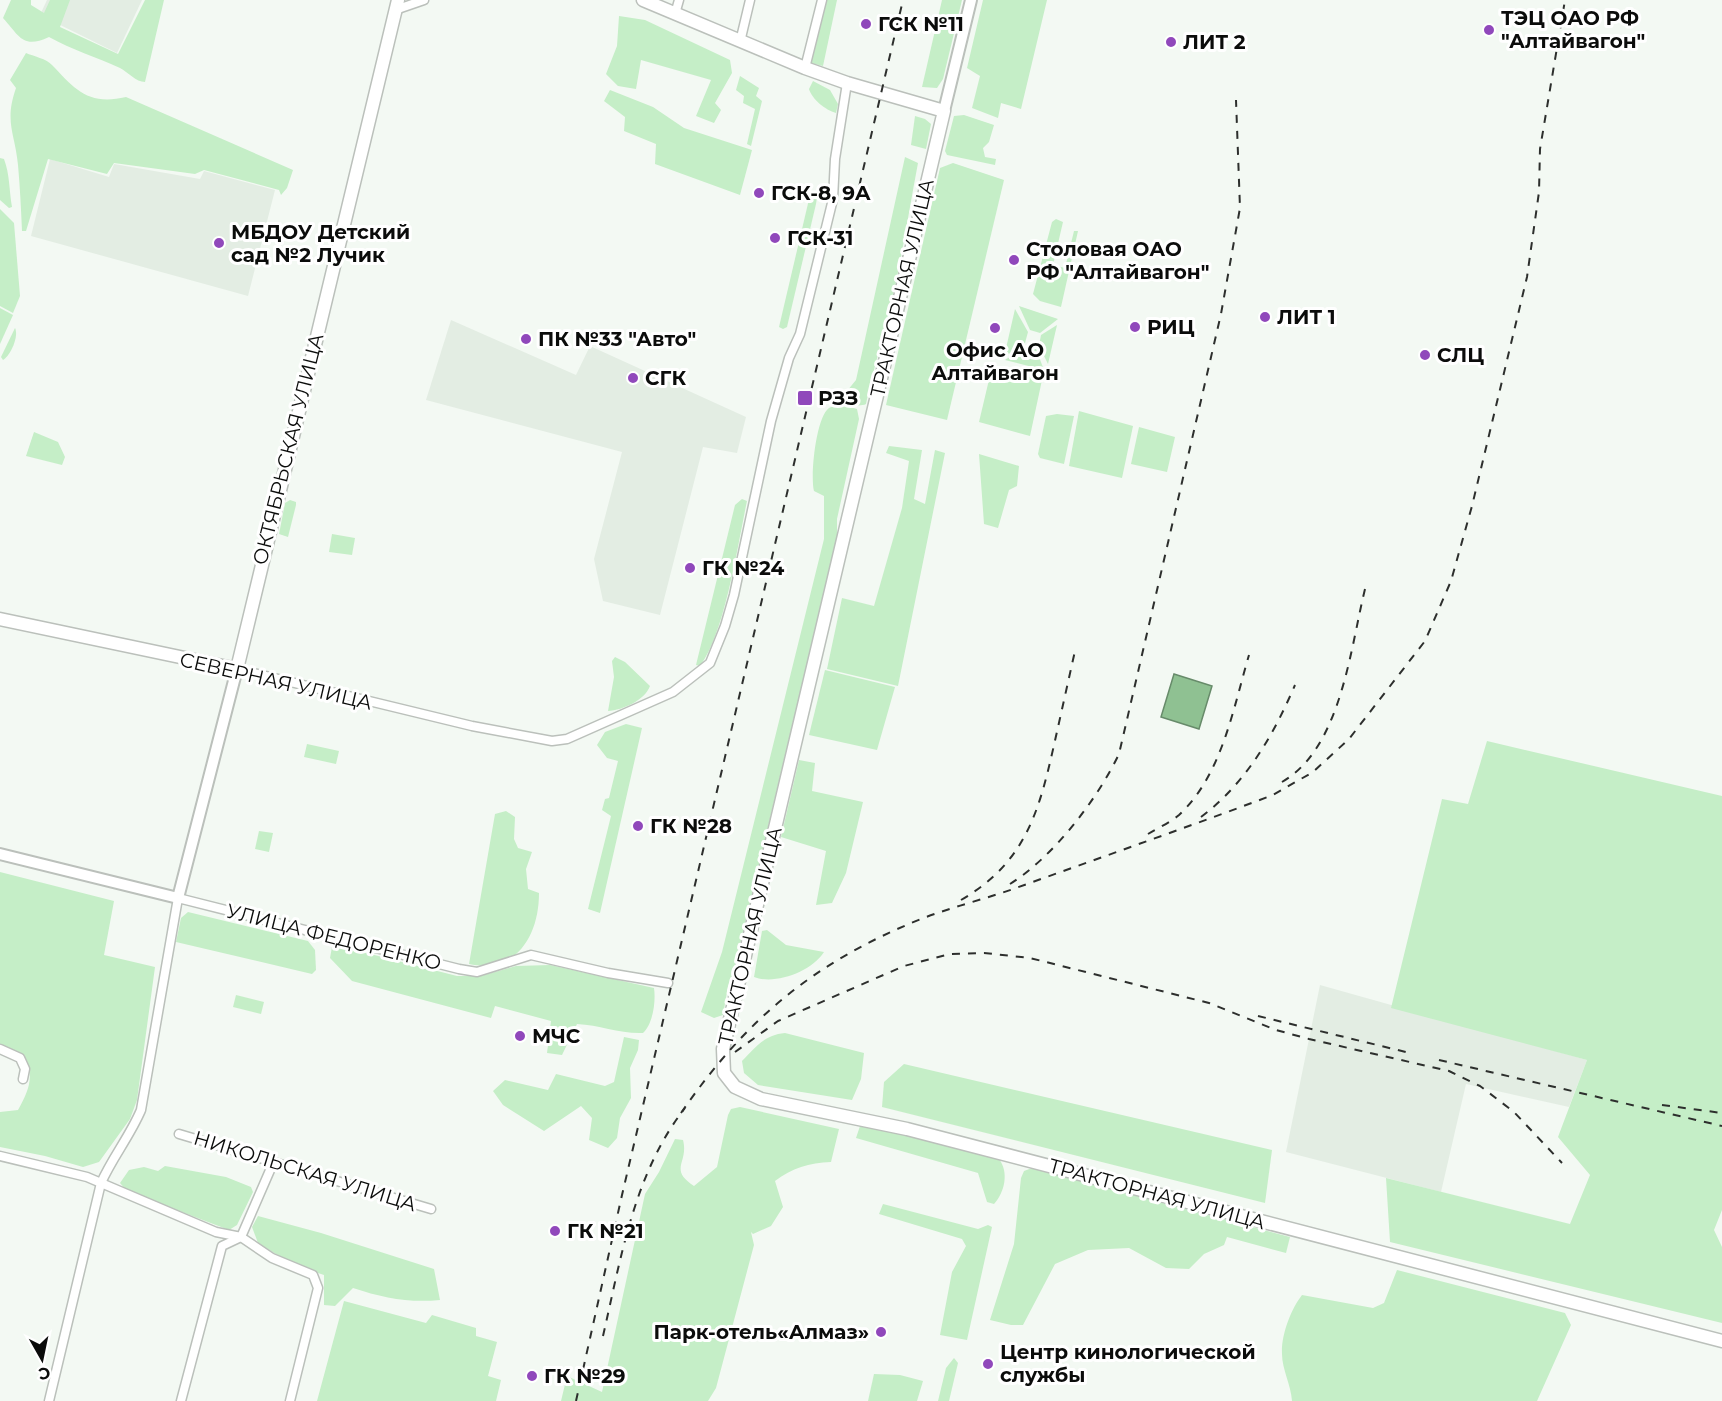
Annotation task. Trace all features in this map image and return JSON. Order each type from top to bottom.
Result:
[{"type":"main road","points":[[643,0],[805,68],[846,83],[944,111]]},
{"type":"main road","name":"ОКТЯБРЬСКАЯ УЛИЦА","points":[[237,669],[397,5]]},
{"type":"main road","name":"ТРАКТОРНАЯ УЛИЦА","points":[[944,111],[726,1039],[723,1055],[724,1073],[735,1087],[761,1099],[907,1129],[1722,1341]]},
{"type":"main road","name":"СЕВЕРНАЯ УЛИЦА","points":[[0,619],[237,669]]},
{"type":"street","points":[[397,5],[424,0]]},
{"type":"street","points":[[675,14],[679,0]]},
{"type":"street","points":[[740,42],[750,0]]},
{"type":"street","points":[[805,68],[822,0]]},
{"type":"street","name":"ТРАКТОРНАЯ УЛИЦА","points":[[944,111],[970,0]]},
{"type":"street","name":"СЕВЕРНАЯ УЛИЦА","points":[[237,669],[465,725],[552,741],[567,738],[673,692],[710,663],[728,616],[771,421],[789,358],[800,334],[833,199],[835,159],[846,83]]},
{"type":"street","name":"ОКТЯБРЬСКАЯ УЛИЦА","points":[[178,898],[237,669]]},
{"type":"street","name":"УЛИЦА ФЕДОРЕНКО","points":[[0,854],[459,969],[477,972],[531,955],[608,973],[668,983]]},
{"type":"street","points":[[48,1401],[101,1184],[107,1169],[130,1136],[141,1110],[178,898]]},
{"type":"street","points":[[0,1049],[20,1058],[25,1069],[23,1079]]},
{"type":"street","name":"НИКОЛЬСКАЯ УЛИЦА","points":[[179,1134],[431,1209]]},
{"type":"street","points":[[0,1156],[87,1177],[216,1232],[241,1237],[272,1258],[313,1275],[318,1288],[290,1401]]},
{"type":"street","points":[[181,1401],[222,1246],[241,1237],[274,1161]]},
{"type":"shaded area","points":[[11,0],[31,0],[31,5],[44,13],[50,0],[70,0],[60,27],[118,54],[145,0],[164,0],[145,82],[135,79],[120,68],[49,37],[33,42],[18,36],[3,18]]},
{"type":"shaded area","points":[[47,0],[142,0],[117,53],[40,15]]},
{"type":"shaded area","points":[[826,0],[837,0],[823,66],[811,63]]},
{"type":"shaded area","points":[[942,0],[962,0],[943,79],[937,88],[922,87]]},
{"type":"shaded area","points":[[983,0],[1047,0],[1021,109],[1001,103],[998,118],[972,108],[980,76],[967,68]]},
{"type":"shaded area","points":[[619,16],[645,20],[730,60],[732,73],[715,103],[721,110],[714,123],[696,116],[711,80],[641,60],[636,89],[618,86],[606,74],[617,46]]},
{"type":"shaded area","points":[[26,53],[50,63],[76,88],[92,97],[113,99],[126,97],[293,170],[287,188],[281,195],[279,190],[204,170],[195,174],[114,163],[107,174],[48,159],[26,231],[22,231],[17,154],[11,127],[11,110],[16,88],[10,80]]},
{"type":"shaded area","points":[[740,76],[759,88],[756,96],[762,101],[751,146],[747,144],[755,109],[743,103],[744,96],[736,90]]},
{"type":"shaded area","points":[[813,81],[830,90],[838,104],[836,113],[823,107],[813,97],[809,89]]},
{"type":"shaded area","points":[[610,90],[653,107],[684,128],[752,150],[740,195],[655,164],[656,144],[624,131],[625,117],[604,101]]},
{"type":"shaded area","points":[[964,115],[994,125],[989,142],[983,148],[985,157],[996,159],[995,165],[947,155],[945,151],[954,116]]},
{"type":"shaded area","points":[[915,116],[931,124],[926,149],[911,145]]},
{"type":"shaded area","points":[[905,157],[918,163],[895,287],[866,404],[849,404],[833,395],[847,391],[856,380]]},
{"type":"shaded area","points":[[0,158],[4,159],[7,171],[12,207],[9,208],[0,200]]},
{"type":"shaded area","points":[[50,159],[109,177],[114,164],[200,179],[204,171],[275,190],[248,296],[31,236]]},
{"type":"shaded area","points":[[953,163],[1004,180],[947,420],[886,405],[940,168]]},
{"type":"shaded area","points":[[810,195],[817,197],[816,204],[787,327],[783,329],[779,327]]},
{"type":"shaded area","points":[[0,209],[14,223],[20,296],[13,313],[0,306]]},
{"type":"shaded area","points":[[1056,219],[1063,222],[1053,265],[1065,268],[1074,231],[1078,231],[1061,307],[1040,301],[1033,294],[1052,222]]},
{"type":"shaded area","points":[[1019,306],[1058,319],[1040,333],[1030,330]]},
{"type":"shaded area","points":[[0,308],[13,315],[0,344]]},
{"type":"shaded area","points":[[1015,309],[1028,332],[1025,343],[1004,357]]},
{"type":"shaded area","name":"СГК","points":[[451,320],[576,375],[590,346],[746,417],[737,453],[703,447],[660,615],[603,601],[594,559],[622,452],[426,400]]},
{"type":"shaded area","points":[[1057,325],[1048,364],[1039,346],[1041,335]]},
{"type":"shaded area","points":[[15,328],[14,345],[3,360],[1,357]]},
{"type":"shaded area","points":[[1027,346],[1036,349],[1044,370],[1005,360]]},
{"type":"shaded area","points":[[992,367],[1042,380],[1030,436],[979,422]]},
{"type":"shaded area","points":[[843,405],[857,409],[859,419],[837,519],[837,537],[732,978],[728,986],[723,1015],[714,1018],[701,1012],[722,952],[824,539],[824,496],[814,491],[813,483],[817,434],[824,414],[829,408]]},
{"type":"shaded area","points":[[1079,411],[1133,426],[1122,478],[1069,466]]},
{"type":"shaded area","points":[[1057,414],[1074,416],[1064,464],[1040,458],[1038,454],[1046,416]]},
{"type":"shaded area","points":[[1139,427],[1175,437],[1167,472],[1131,464]]},
{"type":"shaded area","points":[[34,432],[58,442],[65,457],[62,465],[26,456]]},
{"type":"shaded area","points":[[889,446],[922,450],[914,499],[925,504],[935,450],[945,453],[898,686],[827,669],[842,598],[874,606],[902,508],[909,461],[886,453]]},
{"type":"shaded area","points":[[979,454],[1019,466],[1017,486],[1009,490],[998,528],[984,524]]},
{"type":"shaded area","points":[[742,499],[747,501],[735,563],[717,632],[700,666],[696,665],[735,505]]},
{"type":"shaded area","points":[[290,500],[296,502],[296,505],[288,537],[279,534],[285,503]]},
{"type":"shaded area","points":[[332,534],[355,538],[352,555],[329,552]]},
{"type":"shaded area","points":[[615,657],[625,662],[650,686],[643,696],[633,703],[608,711],[614,677],[612,661]]},
{"type":"shaded area","points":[[825,670],[895,687],[877,750],[809,735]]},
{"type":"shaded area","points":[[1174,674],[1212,686],[1199,729],[1161,717]]},
{"type":"shaded area","points":[[626,724],[642,728],[600,913],[588,909],[611,816],[602,810],[605,799],[609,798],[618,761],[607,758],[597,745],[605,732]]},
{"type":"shaded area","points":[[1487,741],[1722,796],[1722,1210],[1714,1230],[1722,1247],[1722,1323],[1390,1242],[1386,1178],[1570,1224],[1590,1175],[1558,1137],[1587,1060],[1391,1008],[1442,799],[1468,804]]},
{"type":"shaded area","points":[[307,744],[339,751],[336,764],[304,757]]},
{"type":"shaded area","points":[[799,760],[815,763],[812,791],[863,802],[846,873],[832,903],[816,905],[826,851],[781,837]]},
{"type":"shaded area","points":[[506,811],[515,817],[514,839],[518,848],[532,852],[526,869],[528,889],[539,893],[535,924],[522,948],[512,957],[486,966],[469,964],[495,814]]},
{"type":"shaded area","points":[[259,831],[273,833],[269,852],[255,849]]},
{"type":"shaded area","points":[[0,872],[114,901],[104,955],[155,967],[137,1100],[130,1119],[99,1162],[83,1167],[0,1147],[0,1112],[18,1110],[28,1089],[30,1076],[24,1055],[0,1044]]},
{"type":"shaded area","points":[[188,912],[308,941],[315,950],[316,970],[312,974],[176,942],[181,918]]},
{"type":"shaded area","points":[[767,930],[786,945],[824,952],[811,965],[792,975],[772,979],[754,977],[762,931]]},
{"type":"shaded area","points":[[339,946],[457,976],[481,976],[516,966],[550,965],[654,988],[653,1012],[643,1033],[577,1024],[562,1055],[547,1053],[551,1021],[495,1006],[491,1018],[352,981],[330,958],[332,947]]},
{"type":"shaded area","points":[[1320,985],[1587,1060],[1569,1107],[1466,1084],[1441,1192],[1286,1152]]},
{"type":"shaded area","points":[[236,995],[264,1002],[261,1014],[233,1007]]},
{"type":"shaded area","points":[[785,1033],[864,1053],[861,1079],[852,1100],[758,1085],[744,1073],[742,1061],[756,1047],[771,1036]]},
{"type":"shaded area","points":[[624,1037],[639,1040],[638,1050],[630,1068],[631,1098],[620,1118],[617,1138],[608,1148],[589,1140],[592,1118],[581,1106],[544,1131],[503,1105],[493,1091],[505,1080],[548,1090],[556,1074],[605,1086],[614,1082]]},
{"type":"shaded area","points":[[904,1064],[1272,1150],[1265,1203],[882,1107],[884,1082]]},
{"type":"shaded area","points":[[740,1107],[839,1129],[831,1162],[801,1167],[775,1181],[783,1207],[771,1226],[753,1234],[751,1232],[754,1245],[716,1388],[708,1401],[561,1401],[567,1376],[602,1392],[645,1194],[675,1139],[683,1140],[682,1175],[694,1186],[717,1167],[728,1115],[731,1109]]},
{"type":"shaded area","points":[[861,1123],[999,1159],[1005,1176],[1001,1194],[994,1204],[987,1202],[978,1173],[856,1138]]},
{"type":"shaded area","points":[[165,1166],[226,1177],[251,1187],[253,1192],[237,1225],[229,1230],[127,1191],[120,1183],[129,1170],[144,1167],[158,1171]]},
{"type":"shaded area","points":[[1032,1168],[1290,1237],[1286,1253],[1227,1237],[1224,1245],[1204,1254],[1189,1269],[1166,1268],[1129,1248],[1088,1250],[1055,1264],[1023,1325],[990,1320],[1014,1244],[1021,1178],[1024,1171]]},
{"type":"shaded area","points":[[883,1204],[978,1229],[988,1225],[992,1227],[967,1340],[940,1335],[952,1272],[966,1246],[962,1239],[879,1214]]},
{"type":"shaded area","points":[[258,1216],[321,1233],[434,1269],[440,1300],[396,1299],[353,1288],[335,1306],[324,1305],[324,1275],[294,1265],[258,1243],[252,1227]]},
{"type":"shaded area","points":[[1397,1270],[1565,1313],[1571,1325],[1537,1401],[1292,1401],[1282,1360],[1282,1347],[1294,1307],[1302,1295],[1373,1308],[1384,1303]]},
{"type":"shaded area","points":[[344,1301],[426,1323],[432,1315],[476,1328],[476,1336],[497,1342],[488,1376],[501,1380],[496,1401],[317,1401]]},
{"type":"shaded area","points":[[954,1358],[958,1363],[949,1401],[938,1401],[946,1368]]},
{"type":"shaded area","points":[[874,1374],[900,1375],[923,1381],[917,1401],[868,1401]]},
{"type":"railway","points":[[576,1401],[622,1195],[903,0]]},
{"type":"railway","points":[[681,1113],[731,1049],[757,1022],[815,974],[848,954],[921,919],[1016,888],[1273,795],[1313,772],[1349,739],[1425,641],[1451,581],[1472,506],[1527,277],[1539,192],[1540,149],[1565,0]]},
{"type":"railway","points":[[1010,884],[1026,873],[1058,843],[1099,790],[1119,754],[1221,314],[1240,208],[1236,100]]},
{"type":"railway","points":[[1282,782],[1302,766],[1318,746],[1330,722],[1348,668],[1365,589]]},
{"type":"railway","points":[[961,900],[1000,870],[1026,834],[1042,792],[1075,651]]},
{"type":"railway","points":[[1148,834],[1179,815],[1206,781],[1224,740],[1249,655]]},
{"type":"railway","points":[[1201,817],[1217,804],[1245,774],[1267,740],[1295,685]]},
{"type":"railway","points":[[735,1052],[778,1021],[904,966],[950,954],[984,953],[1030,958],[1209,1003],[1276,1030],[1309,1039],[1449,1071],[1480,1086],[1514,1112],[1562,1163]]},
{"type":"railway","points":[[1258,1016],[1410,1053]]},
{"type":"railway","points":[[1439,1060],[1722,1126]]},
{"type":"railway","points":[[1662,1105],[1722,1113]]},
{"type":"railway","points":[[603,1336],[623,1247],[641,1188],[653,1160],[685,1108]]},
{"type":"place","name":"ГСК №11","points":[[866,24]]},
{"type":"place","name":"ТЭЦ ОАО РФ \"Алтайвагон\"","points":[[1489,30]]},
{"type":"place","name":"ЛИТ 2","points":[[1171,42]]},
{"type":"place","name":"ГСК-8, 9А","points":[[759,193]]},
{"type":"place","name":"ГСК-31","points":[[775,238]]},
{"type":"place","name":"МБДОУ Детский сад №2 Лучик","points":[[219,243]]},
{"type":"place","name":"Столовая ОАО РФ \"Алтайвагон\"","points":[[1014,260]]},
{"type":"place","name":"ЛИТ 1","points":[[1265,317]]},
{"type":"place","name":"РИЦ","points":[[1135,327]]},
{"type":"place","name":"Офис АО Алтайвагон","points":[[995,328]]},
{"type":"place","name":"ПК №33 \"Авто\"","points":[[526,339]]},
{"type":"place","name":"СЛЦ","points":[[1425,355]]},
{"type":"place","name":"СГК","points":[[633,378]]},
{"type":"place","name":"РЗЗ","points":[[805,398]]},
{"type":"place","name":"ГК №24","points":[[690,568]]},
{"type":"place","name":"ГК №28","points":[[638,826]]},
{"type":"place","name":"МЧС","points":[[520,1036]]},
{"type":"place","name":"ГК №21","points":[[555,1231]]},
{"type":"place","name":"Парк-отель«Алмаз»","points":[[881,1332]]},
{"type":"place","name":"Центр кинологической службы","points":[[988,1364]]},
{"type":"place","name":"ГК №29","points":[[532,1376]]}]
